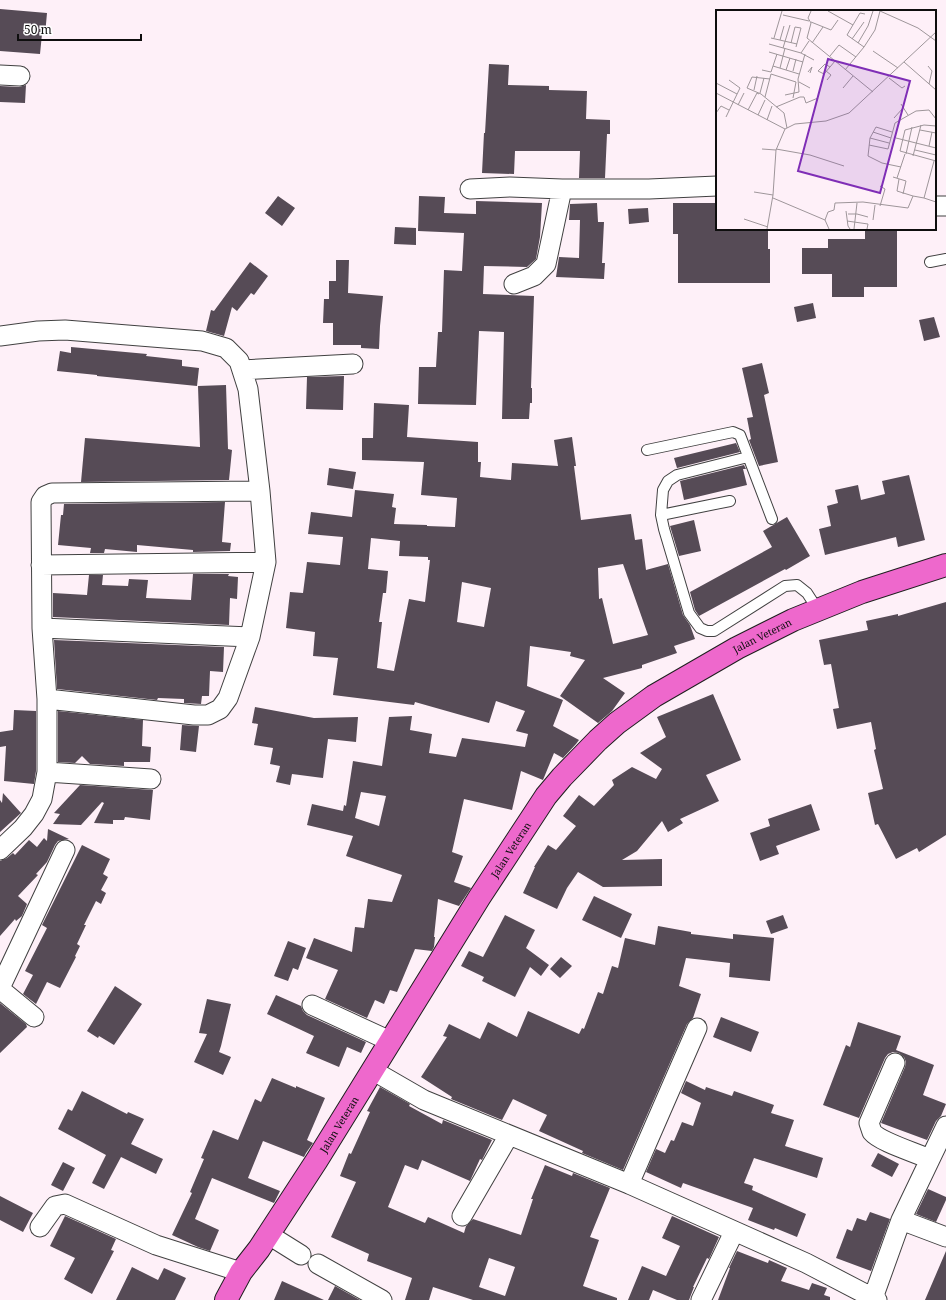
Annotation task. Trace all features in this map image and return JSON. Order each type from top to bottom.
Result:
[{"type":"highway","name":"Jalan Veteran","points":[[226,1300],[241,1272],[269,1235],[479,898],[546,796],[562,777],[598,740],[617,723],[654,696],[737,648],[793,620],[862,592],[946,564]]},
{"type":"street","points":[[0,76],[20,76]]},
{"type":"street","points":[[470,189],[510,186],[562,189],[649,189],[716,186]]},
{"type":"street","points":[[514,284],[534,276],[546,264],[562,189]]},
{"type":"street","points":[[0,336],[38,331],[65,330],[202,341],[226,348],[240,361],[248,389],[260,491],[266,562],[250,637],[228,698],[220,709],[208,715],[194,715],[47,699]]},
{"type":"street","points":[[242,370],[353,364]]},
{"type":"street","points":[[0,850],[23,828],[34,814],[42,799],[47,772],[47,699],[42,628],[41,565],[41,502],[45,496],[52,493],[260,491]]},
{"type":"street","points":[[41,565],[266,562]]},
{"type":"street","points":[[42,628],[250,637]]},
{"type":"street","points":[[47,772],[151,779]]},
{"type":"street","points":[[34,1017],[0,989],[65,850]]},
{"type":"street","points":[[312,1005],[390,1041]]},
{"type":"street","points":[[629,1184],[697,1028]]},
{"type":"street","points":[[895,1063],[869,1123],[871,1129],[882,1139],[929,1159]]},
{"type":"street","points":[[372,1070],[424,1100],[629,1184],[806,1263],[875,1299],[901,1220],[946,1126]]},
{"type":"street","points":[[462,1216],[509,1135]]},
{"type":"street","points":[[40,1227],[54,1206],[65,1204],[156,1245],[241,1272]]},
{"type":"street","points":[[901,1220],[946,1237]]},
{"type":"street","points":[[701,1300],[734,1232]]},
{"type":"street","points":[[269,1235],[301,1255]]},
{"type":"street","points":[[318,1264],[382,1300]]},
{"type":"lane","points":[[930,262],[946,259]]},
{"type":"lane","points":[[648,450],[733,432],[740,435],[772,519]]},
{"type":"lane","points":[[748,457],[677,476],[668,481],[663,490],[661,514],[664,529],[689,613],[700,628],[708,631],[714,631],[785,586],[797,585],[806,593],[818,610]]},
{"type":"lane","points":[[661,514],[730,501]]},
{"type":"building","points":[[0,9],[47,13],[45,35],[42,34],[40,54],[0,51]]},
{"type":"building","points":[[489,64],[509,65],[508,85],[549,86],[549,90],[587,91],[586,119],[610,120],[610,134],[607,134],[605,178],[579,178],[580,151],[515,151],[514,174],[482,173]]},
{"type":"building","points":[[26,85],[25,103],[0,102],[0,86],[19,87]]},
{"type":"building","points":[[278,196],[295,208],[282,226],[265,213]]},
{"type":"building","points":[[419,196],[445,197],[444,213],[476,214],[476,201],[542,203],[540,237],[536,259],[527,267],[484,266],[483,294],[534,296],[531,388],[532,403],[530,403],[529,419],[502,419],[504,332],[479,331],[476,405],[418,404],[419,367],[436,367],[438,332],[442,332],[444,270],[462,271],[464,233],[418,231]]},
{"type":"building","points":[[597,203],[598,222],[604,222],[602,263],[605,263],[604,279],[556,277],[559,257],[579,258],[580,220],[569,220],[570,204]]},
{"type":"building","points":[[673,203],[716,203],[716,230],[768,230],[768,249],[770,249],[770,283],[678,283],[678,234],[673,234]]},
{"type":"building","points":[[648,208],[649,222],[629,224],[628,209]]},
{"type":"building","points":[[395,227],[416,228],[416,245],[394,244]]},
{"type":"building","points":[[865,230],[897,230],[897,287],[864,287],[864,297],[832,297],[832,274],[802,274],[802,248],[828,248],[828,239],[865,239]]},
{"type":"building","points":[[336,260],[349,260],[348,293],[383,296],[379,349],[361,348],[361,345],[333,345],[333,323],[323,323],[324,299],[329,299],[329,281],[336,281]]},
{"type":"building","points":[[250,262],[268,276],[254,295],[251,293],[237,311],[232,307],[224,336],[206,331],[211,310],[214,311]]},
{"type":"building","points":[[813,303],[816,318],[797,322],[794,307]]},
{"type":"building","points":[[934,317],[940,337],[924,341],[919,320]]},
{"type":"building","points":[[71,347],[147,354],[146,356],[182,360],[182,366],[199,368],[197,386],[57,371],[60,351],[71,353]]},
{"type":"building","points":[[762,363],[769,393],[764,395],[778,462],[759,466],[749,440],[751,439],[747,418],[753,417],[742,368]]},
{"type":"building","points":[[344,376],[343,410],[306,409],[307,377]]},
{"type":"building","points":[[226,385],[228,449],[232,450],[229,480],[81,482],[85,438],[200,447],[198,386]]},
{"type":"building","points":[[374,403],[409,405],[407,437],[478,442],[478,462],[481,462],[480,477],[511,480],[512,463],[558,466],[554,440],[572,437],[581,520],[631,514],[635,540],[642,539],[646,570],[668,564],[683,615],[690,625],[695,639],[674,646],[677,653],[642,665],[642,668],[603,678],[625,693],[612,711],[598,723],[560,696],[585,660],[570,656],[571,652],[530,646],[527,686],[563,700],[553,726],[579,740],[563,758],[554,753],[543,780],[521,771],[512,810],[464,799],[452,852],[463,856],[454,882],[471,888],[459,906],[438,899],[434,947],[432,951],[415,949],[397,992],[390,990],[384,1004],[375,1000],[367,1018],[325,999],[338,970],[306,958],[314,938],[352,952],[355,927],[364,928],[368,899],[392,902],[402,875],[346,856],[353,836],[307,825],[312,804],[343,811],[344,805],[346,806],[353,761],[382,766],[389,717],[412,716],[410,730],[432,734],[429,753],[456,757],[462,738],[525,747],[528,734],[516,731],[525,711],[496,701],[489,723],[415,702],[414,705],[333,695],[338,658],[313,656],[315,632],[286,628],[290,592],[303,593],[307,562],[340,565],[343,537],[308,534],[311,512],[352,517],[355,490],[394,494],[392,507],[396,508],[394,524],[455,527],[457,498],[421,495],[424,462],[362,460],[362,438],[373,438]],"holes":[[[371,538],[400,541],[399,556],[428,557],[428,560],[430,560],[425,602],[409,599],[394,671],[377,668],[382,622],[379,622],[383,593],[386,593],[388,571],[368,569]],[[623,564],[648,635],[613,644],[602,598],[599,599],[598,568]],[[462,582],[491,588],[484,627],[457,622]],[[361,792],[386,796],[379,826],[355,818]]]},
{"type":"building","points":[[736,443],[740,452],[677,468],[674,458]]},
{"type":"building","points":[[744,465],[746,469],[743,469],[747,485],[684,500],[680,481]]},
{"type":"building","points":[[329,468],[356,472],[353,489],[327,485]]},
{"type":"building","points":[[909,475],[925,540],[898,547],[896,537],[825,555],[819,529],[831,526],[827,506],[838,503],[835,490],[858,485],[861,500],[885,494],[882,481]]},
{"type":"building","points":[[225,502],[222,542],[231,543],[230,551],[193,552],[193,550],[137,545],[137,552],[105,549],[104,553],[90,553],[91,548],[58,545],[61,515],[63,515],[64,504]]},
{"type":"building","points":[[787,517],[810,556],[699,616],[695,610],[690,592],[772,547],[763,531]]},
{"type":"building","points":[[694,520],[701,551],[679,556],[670,526]]},
{"type":"building","points":[[193,574],[229,574],[228,576],[238,577],[237,599],[230,598],[229,625],[53,617],[53,593],[87,595],[89,575],[103,575],[102,585],[128,586],[129,579],[148,580],[146,598],[191,600]]},
{"type":"building","points":[[946,602],[946,835],[919,852],[917,848],[896,859],[878,824],[875,825],[868,793],[883,789],[874,750],[876,749],[871,722],[837,729],[833,709],[839,708],[831,664],[824,665],[819,640],[868,630],[866,621],[898,614],[898,616]]},
{"type":"building","points":[[54,640],[224,647],[223,672],[210,671],[209,696],[202,696],[201,704],[184,703],[184,699],[158,698],[157,700],[57,689]]},
{"type":"building","points":[[713,694],[741,760],[706,775],[719,801],[680,819],[683,823],[668,832],[662,821],[637,851],[622,860],[662,859],[662,886],[603,887],[578,872],[567,888],[557,909],[523,893],[534,867],[548,845],[556,850],[576,826],[563,816],[579,795],[594,806],[614,785],[612,780],[632,767],[656,779],[662,769],[640,753],[666,737],[657,717]]},
{"type":"building","points":[[255,707],[314,718],[358,717],[356,742],[328,739],[323,778],[292,774],[290,785],[276,782],[280,766],[270,764],[273,748],[254,745],[258,724],[252,723]]},
{"type":"building","points":[[14,710],[36,711],[36,771],[34,784],[4,781],[6,746],[0,747],[0,732],[13,730]]},
{"type":"building","points":[[58,711],[143,720],[142,746],[151,747],[150,762],[124,762],[124,766],[90,764],[82,756],[75,763],[58,762]]},
{"type":"building","points":[[182,725],[199,726],[196,752],[180,750]]},
{"type":"building","points":[[80,785],[153,790],[150,820],[125,817],[124,820],[113,820],[113,824],[94,823],[104,803],[102,802],[81,825],[53,824],[60,814],[54,813]]},
{"type":"building","points":[[3,793],[21,813],[0,832],[0,800],[2,803]]},
{"type":"building","points":[[811,804],[820,830],[776,846],[779,854],[760,861],[750,833],[770,826],[768,819]]},
{"type":"building","points":[[48,829],[69,839],[58,841],[47,862],[36,874],[38,875],[18,896],[27,904],[22,916],[16,921],[15,919],[0,936],[0,861],[13,853],[15,855],[29,840],[37,847],[44,838],[47,841]]},
{"type":"building","points":[[82,845],[110,859],[103,874],[108,877],[101,890],[106,893],[101,904],[96,901],[84,925],[86,925],[77,944],[80,946],[75,956],[76,957],[60,988],[47,982],[36,1004],[23,994],[33,975],[25,971],[47,928],[42,925]]},
{"type":"building","points":[[594,896],[632,914],[621,938],[582,920]]},
{"type":"building","points":[[505,915],[535,930],[526,948],[549,965],[541,976],[530,967],[515,997],[482,981],[484,977],[461,966],[469,951],[483,957]]},
{"type":"building","points":[[783,915],[788,928],[771,934],[766,921]]},
{"type":"building","points":[[658,926],[691,932],[691,934],[733,939],[733,934],[774,938],[770,981],[729,977],[730,963],[686,958],[679,986],[701,994],[693,1018],[687,1024],[623,1170],[582,1153],[583,1151],[539,1131],[547,1115],[513,1099],[502,1120],[451,1099],[452,1097],[421,1077],[447,1037],[443,1036],[449,1024],[480,1039],[488,1022],[517,1037],[528,1011],[579,1034],[582,1028],[584,1029],[598,992],[603,994],[612,966],[618,968],[625,938],[655,945]]},
{"type":"building","points":[[288,941],[306,948],[298,970],[293,968],[288,981],[274,976]]},
{"type":"building","points":[[561,957],[572,966],[560,978],[550,969]]},
{"type":"building","points":[[115,986],[142,1004],[114,1045],[87,1031]]},
{"type":"building","points":[[276,995],[301,1006],[307,1015],[366,1042],[361,1053],[347,1047],[339,1067],[306,1053],[314,1036],[267,1014]]},
{"type":"building","points":[[207,999],[231,1004],[219,1052],[231,1057],[223,1075],[194,1062],[207,1034],[199,1033]]},
{"type":"building","points":[[0,1003],[26,1024],[27,1027],[0,1053]]},
{"type":"building","points":[[721,1017],[759,1032],[751,1052],[713,1037]]},
{"type":"building","points":[[858,1022],[901,1036],[896,1050],[934,1065],[923,1095],[946,1104],[927,1140],[881,1123],[905,1067],[906,1062],[904,1057],[899,1053],[893,1052],[888,1054],[885,1058],[859,1118],[823,1105],[846,1045],[850,1047]]},
{"type":"building","points":[[272,1078],[325,1098],[307,1140],[313,1143],[304,1157],[263,1141],[248,1178],[280,1191],[274,1203],[212,1178],[195,1219],[219,1230],[210,1251],[172,1235],[192,1193],[190,1192],[204,1159],[201,1158],[213,1130],[238,1140],[255,1099],[261,1102]]},
{"type":"building","points":[[686,1081],[705,1090],[706,1087],[732,1096],[734,1091],[774,1105],[771,1113],[794,1120],[785,1146],[823,1158],[817,1178],[754,1158],[744,1183],[753,1186],[752,1190],[806,1214],[797,1237],[775,1228],[774,1230],[748,1220],[753,1208],[683,1183],[681,1188],[646,1172],[656,1149],[665,1153],[671,1140],[674,1141],[682,1122],[693,1126],[701,1103],[681,1093]]},
{"type":"building","points":[[380,1087],[410,1104],[409,1106],[442,1124],[443,1120],[492,1140],[482,1160],[480,1159],[470,1181],[422,1160],[418,1170],[405,1165],[388,1207],[425,1223],[428,1217],[464,1233],[466,1226],[473,1219],[521,1235],[533,1199],[531,1199],[545,1165],[572,1176],[573,1173],[610,1188],[590,1237],[599,1240],[583,1286],[617,1298],[617,1300],[473,1300],[433,1287],[429,1300],[405,1300],[412,1278],[367,1261],[369,1254],[331,1237],[356,1182],[340,1176],[349,1153],[351,1154],[370,1112],[367,1111]],"holes":[[[489,1258],[515,1267],[505,1296],[479,1287]]]},
{"type":"building","points":[[82,1091],[127,1114],[128,1112],[144,1119],[131,1144],[163,1159],[156,1174],[121,1157],[104,1189],[92,1183],[106,1155],[58,1129],[68,1109],[72,1111]]},
{"type":"building","points":[[878,1153],[899,1164],[892,1177],[871,1166]]},
{"type":"building","points":[[63,1162],[75,1168],[63,1191],[51,1185]]},
{"type":"building","points":[[928,1189],[946,1197],[936,1222],[916,1214]]},
{"type":"building","points":[[0,1196],[33,1213],[23,1232],[0,1220]]},
{"type":"building","points":[[870,1212],[890,1219],[871,1271],[836,1258],[847,1229],[852,1231],[857,1218],[866,1221]]},
{"type":"building","points":[[65,1216],[116,1239],[111,1250],[114,1251],[92,1294],[64,1279],[75,1258],[50,1246]]},
{"type":"building","points":[[672,1216],[719,1237],[709,1259],[707,1258],[693,1287],[689,1300],[677,1300],[653,1290],[649,1300],[628,1300],[642,1266],[666,1276],[680,1246],[662,1238]]},
{"type":"building","points":[[737,1251],[768,1263],[769,1260],[787,1268],[781,1281],[809,1290],[812,1283],[827,1288],[824,1295],[830,1297],[830,1300],[718,1300],[729,1268]]},
{"type":"building","points":[[946,1251],[946,1300],[925,1300]]},
{"type":"building","points":[[132,1267],[158,1280],[164,1268],[186,1278],[175,1300],[116,1300]]},
{"type":"building","points":[[282,1281],[324,1300],[274,1300]]},
{"type":"building","points":[[335,1286],[360,1300],[328,1300]]}]
